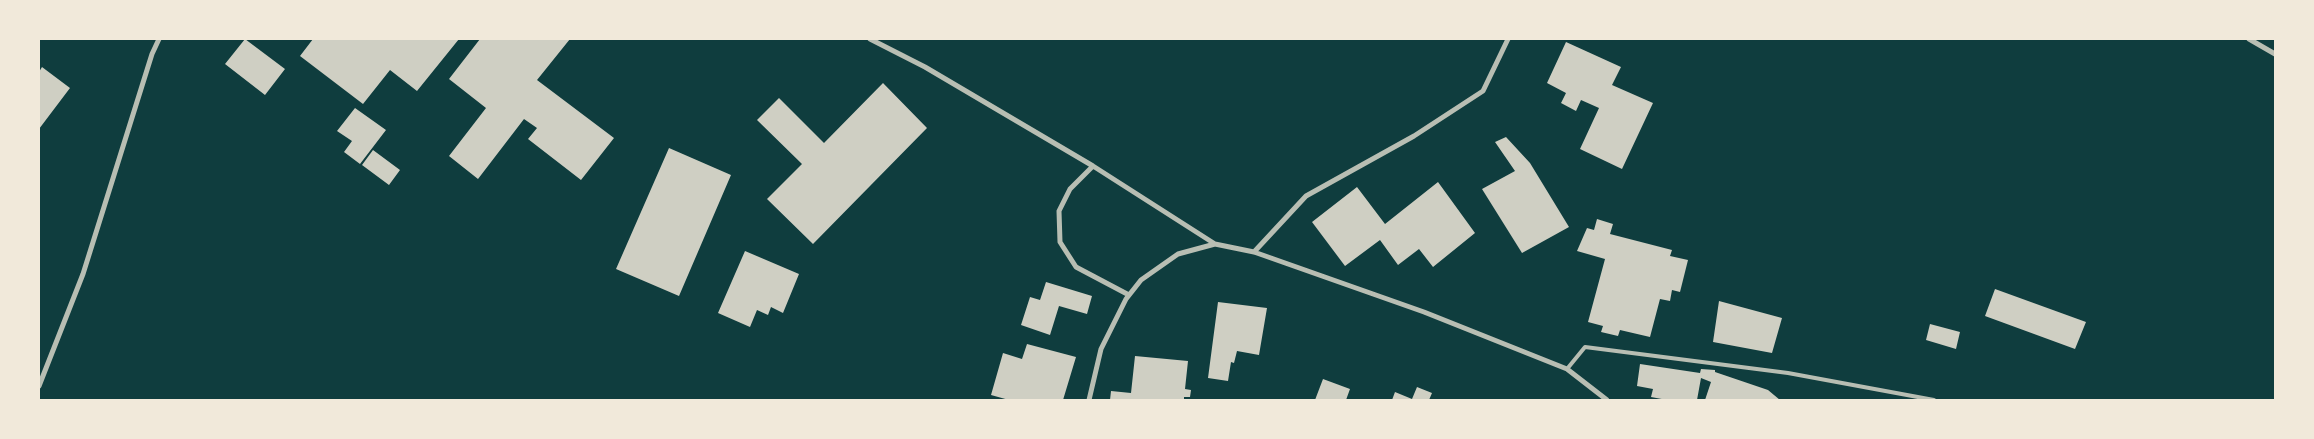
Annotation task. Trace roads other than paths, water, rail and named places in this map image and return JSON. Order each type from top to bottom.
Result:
[{"type":"street","points":[[39,386],[83,274],[152,54],[159,39]]},
{"type":"street","points":[[870,39],[925,67],[1093,166],[1215,244],[1254,252],[1424,312],[1567,369],[1607,400]]},
{"type":"street","points":[[1254,252],[1306,196],[1414,136],[1483,92],[1508,39]]},
{"type":"street","points":[[2249,39],[2275,54]]},
{"type":"street","points":[[1093,166],[1070,189],[1059,211],[1060,242],[1076,267],[1129,295]]},
{"type":"street","points":[[1089,400],[1101,349],[1129,295],[1141,280],[1178,254],[1215,244]]},
{"type":"lane","points":[[1567,369],[1585,347],[1788,374],[1934,400]]}]
